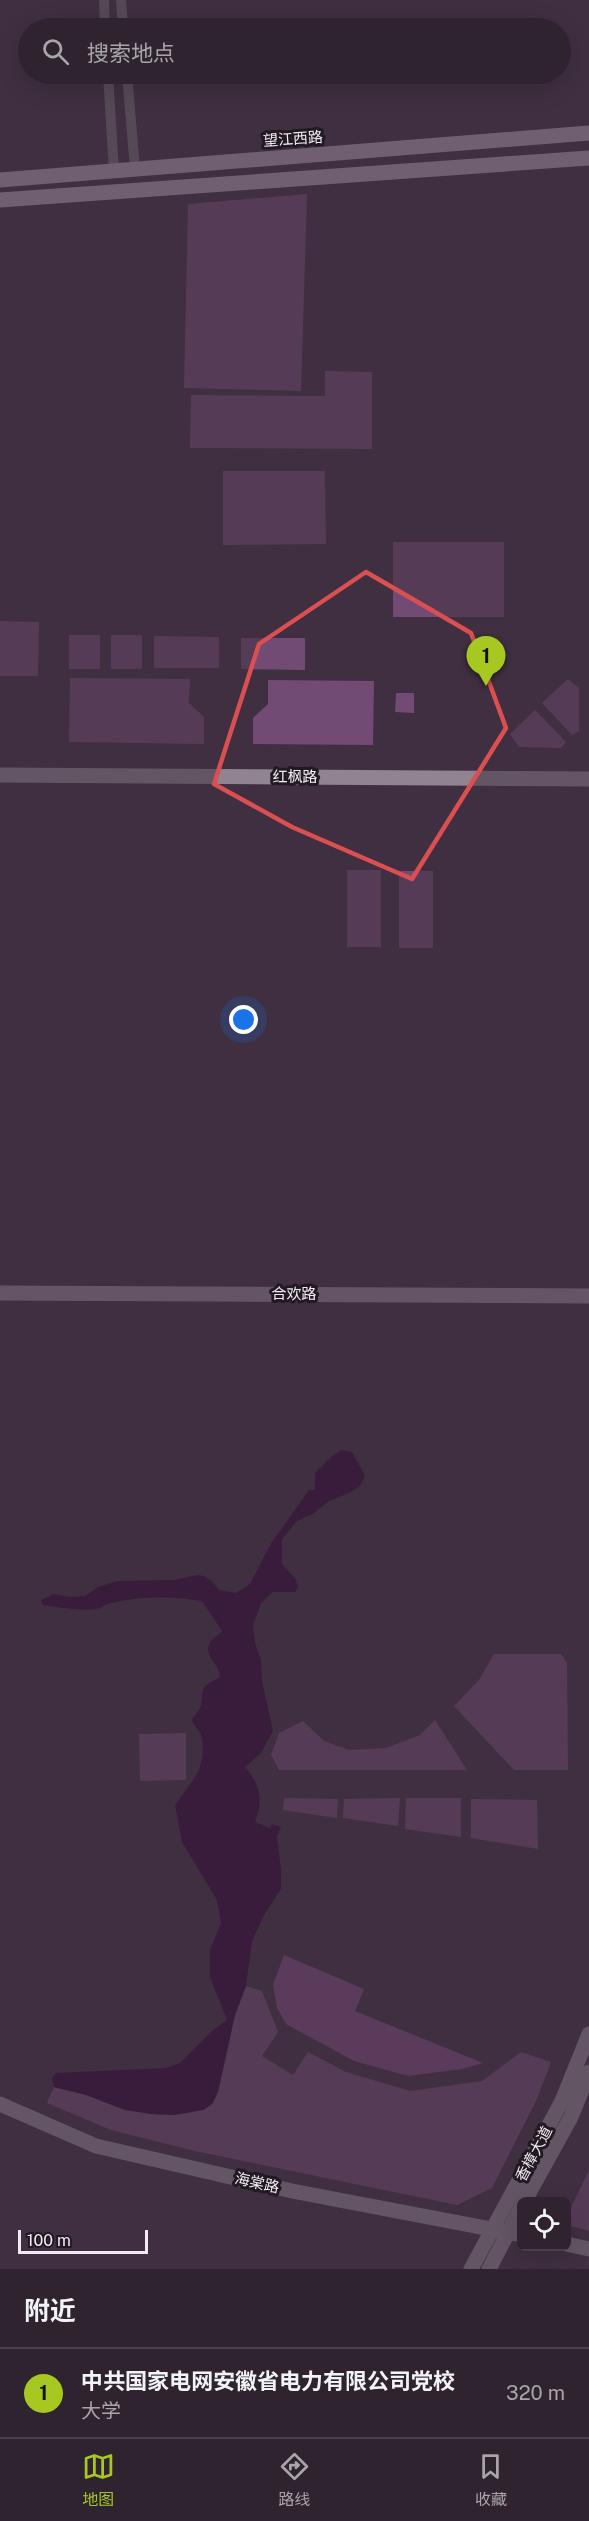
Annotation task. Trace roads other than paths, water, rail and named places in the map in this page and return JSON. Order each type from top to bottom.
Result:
[{"type":"main road","name":"望江西路","points":[[0,180],[589,134]]},
{"type":"main road","points":[[0,200],[589,158]]},
{"type":"street","points":[[104,0],[105,18]]},
{"type":"street","points":[[121,0],[122,18]]},
{"type":"street","points":[[109,84],[114,171]]},
{"type":"street","points":[[128,84],[135,169]]},
{"type":"street","name":"红枫路","points":[[0,775],[589,779]]},
{"type":"street","name":"合欢路","points":[[0,1293],[589,1296]]},
{"type":"street","name":"香樟大道","points":[[489,2269],[507,2232],[589,2034]]},
{"type":"street","name":"香樟大道","points":[[527,2197],[570,2117],[589,2072]]},
{"type":"street","name":"海棠路","points":[[0,2104],[96,2146],[292,2191],[507,2232]]},
{"type":"street","name":"香樟大道","points":[[471,2269],[507,2232],[517,2215]]},
{"type":"street","points":[[571,2245],[589,2249]]},
{"type":"place","name":"中共国家电网安徽省电力有限公司党校","points":[[486,686]]}]
